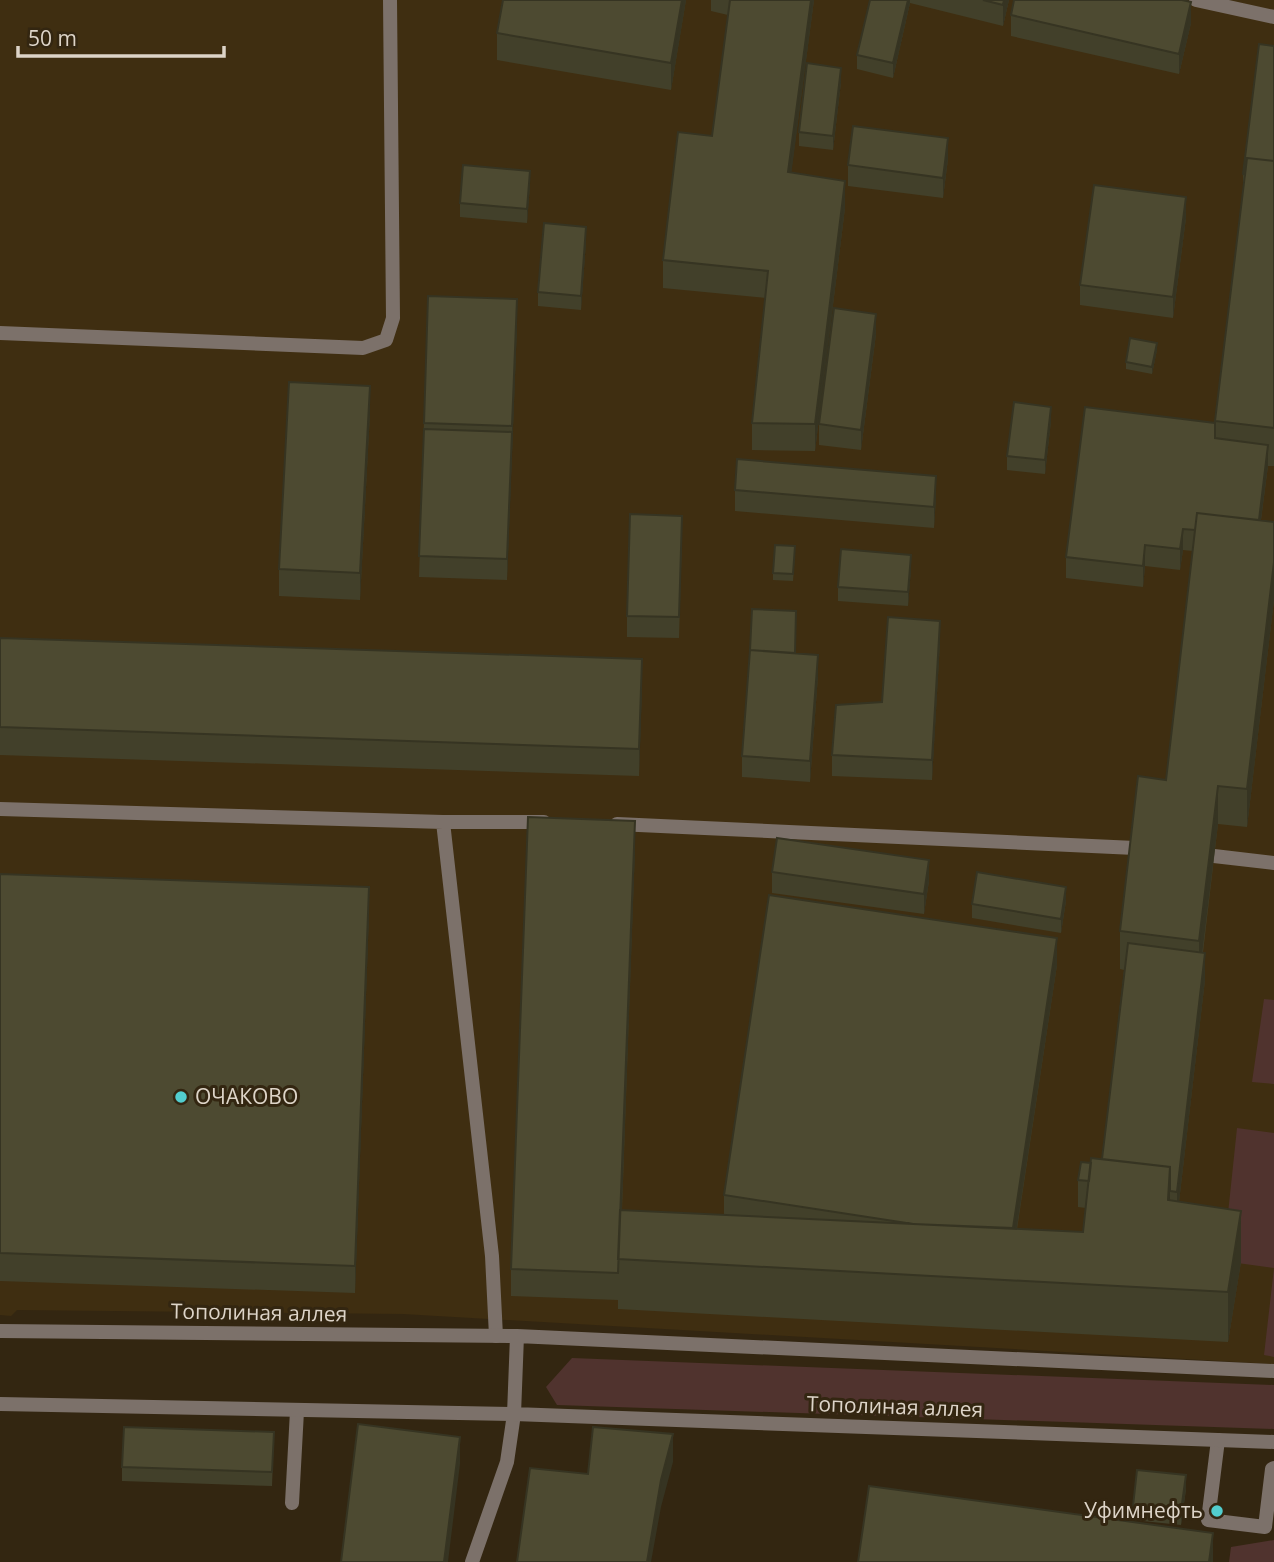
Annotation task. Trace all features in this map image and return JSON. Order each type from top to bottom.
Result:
[{"type":"street","points":[[0,334],[363,348],[386,340],[393,318],[390,0]]},
{"type":"street","points":[[1196,0],[1274,17]]},
{"type":"street","points":[[0,809],[443,822],[564,822]]},
{"type":"street","points":[[443,822],[491,1243],[496,1336]]},
{"type":"street","points":[[605,824],[1135,848]]},
{"type":"street","points":[[1214,856],[1274,863]]},
{"type":"street","name":"Тополиная аллея","points":[[0,1331],[517,1336],[1274,1371]]},
{"type":"street","points":[[472,1562],[507,1462],[514,1414],[517,1336]]},
{"type":"street","name":"Тополиная аллея","points":[[0,1404],[514,1414],[1274,1442]]},
{"type":"street","points":[[292,1503],[297,1411]]},
{"type":"street","points":[[1219,1440],[1208,1520],[1265,1527],[1274,1468]]},
{"type":"shaded area","points":[[0,0],[1274,0],[1274,1364],[403,1314],[17,1310],[11,1316],[0,1315]]},
{"type":"shaded area","points":[[1264,999],[1274,1000],[1274,1084],[1252,1082]]},
{"type":"shaded area","points":[[1237,1128],[1274,1133],[1274,1268],[1223,1261]]},
{"type":"shaded area","points":[[1274,1268],[1274,1357],[1264,1355]]},
{"type":"shaded area","points":[[572,1358],[1274,1385],[1274,1429],[557,1405],[546,1387]]},
{"type":"shaded area","points":[[1274,1540],[1274,1562],[1229,1562],[1231,1547]]},
{"type":"building","points":[[503,0],[682,0],[671,63],[497,33]]},
{"type":"building","points":[[730,0],[811,0],[788,172],[845,181],[815,424],[752,423],[768,271],[663,260],[678,132],[712,136]]},
{"type":"building","points":[[870,0],[908,0],[893,63],[857,55]]},
{"type":"building","points":[[983,0],[1004,0],[1003,5]]},
{"type":"building","points":[[1014,0],[1191,2],[1179,54],[1011,15]]},
{"type":"building","points":[[1259,44],[1274,46],[1274,161],[1247,158],[1245,175],[1243,174]]},
{"type":"building","points":[[807,63],[841,68],[833,136],[799,132]]},
{"type":"building","points":[[853,126],[948,138],[943,178],[848,165]]},
{"type":"building","points":[[1247,158],[1274,161],[1274,428],[1215,421]]},
{"type":"building","points":[[463,165],[530,171],[527,209],[460,203]]},
{"type":"building","points":[[1094,185],[1186,197],[1173,297],[1080,285]]},
{"type":"building","points":[[544,223],[586,227],[581,296],[538,292]]},
{"type":"building","points":[[428,296],[517,299],[512,426],[424,423]]},
{"type":"building","points":[[834,308],[876,314],[861,430],[819,424]]},
{"type":"building","points":[[1130,338],[1157,343],[1152,367],[1126,362]]},
{"type":"building","points":[[289,382],[370,386],[360,573],[279,569]]},
{"type":"building","points":[[1014,402],[1051,407],[1045,460],[1007,456]]},
{"type":"building","points":[[1085,407],[1215,423],[1215,438],[1268,445],[1259,520],[1197,513],[1195,530],[1183,529],[1180,549],[1145,545],[1143,566],[1066,557]]},
{"type":"building","points":[[424,429],[512,432],[507,559],[419,556]]},
{"type":"building","points":[[737,459],[936,476],[934,507],[735,490]]},
{"type":"building","points":[[1197,513],[1274,522],[1274,562],[1247,789],[1218,786],[1199,941],[1120,931],[1138,776],[1166,780]]},
{"type":"building","points":[[630,514],[682,516],[679,617],[627,616]]},
{"type":"building","points":[[775,545],[795,546],[793,574],[773,573]]},
{"type":"building","points":[[841,549],[911,555],[908,592],[838,587]]},
{"type":"building","points":[[752,609],[796,611],[795,653],[750,650]]},
{"type":"building","points":[[888,617],[940,621],[932,760],[832,755],[836,705],[882,702]]},
{"type":"building","points":[[0,638],[642,659],[639,749],[0,727]]},
{"type":"building","points":[[750,650],[818,655],[810,761],[742,756]]},
{"type":"building","points":[[528,817],[635,821],[618,1273],[511,1269]]},
{"type":"building","points":[[777,838],[929,860],[924,894],[772,872]]},
{"type":"building","points":[[977,872],[1066,887],[1061,919],[972,904]]},
{"type":"building","name":"ОЧАКОВО","points":[[0,874],[369,887],[355,1266],[0,1253]]},
{"type":"building","points":[[769,895],[1057,938],[1013,1228],[913,1224],[724,1195]]},
{"type":"building","points":[[1128,943],[1205,953],[1177,1192],[1170,1191],[1170,1167],[1102,1159]]},
{"type":"building","points":[[1091,1158],[1170,1167],[1168,1200],[1241,1211],[1228,1292],[618,1259],[620,1210],[1083,1232]]},
{"type":"building","points":[[1081,1162],[1091,1163],[1089,1181],[1078,1180]]},
{"type":"building","points":[[358,1424],[460,1437],[444,1562],[341,1562]]},
{"type":"building","points":[[124,1427],[274,1432],[272,1472],[122,1467]]},
{"type":"building","points":[[593,1427],[673,1434],[661,1480],[647,1562],[517,1562],[530,1468],[588,1474]]},
{"type":"building","points":[[1137,1470],[1186,1475],[1181,1511],[1133,1506]]},
{"type":"building","points":[[869,1486],[1213,1533],[1209,1562],[858,1562]]},
{"type":"place","name":"ОЧАКОВО","points":[[181,1097]]},
{"type":"place","name":"Уфимнефть","points":[[1217,1511]]}]
